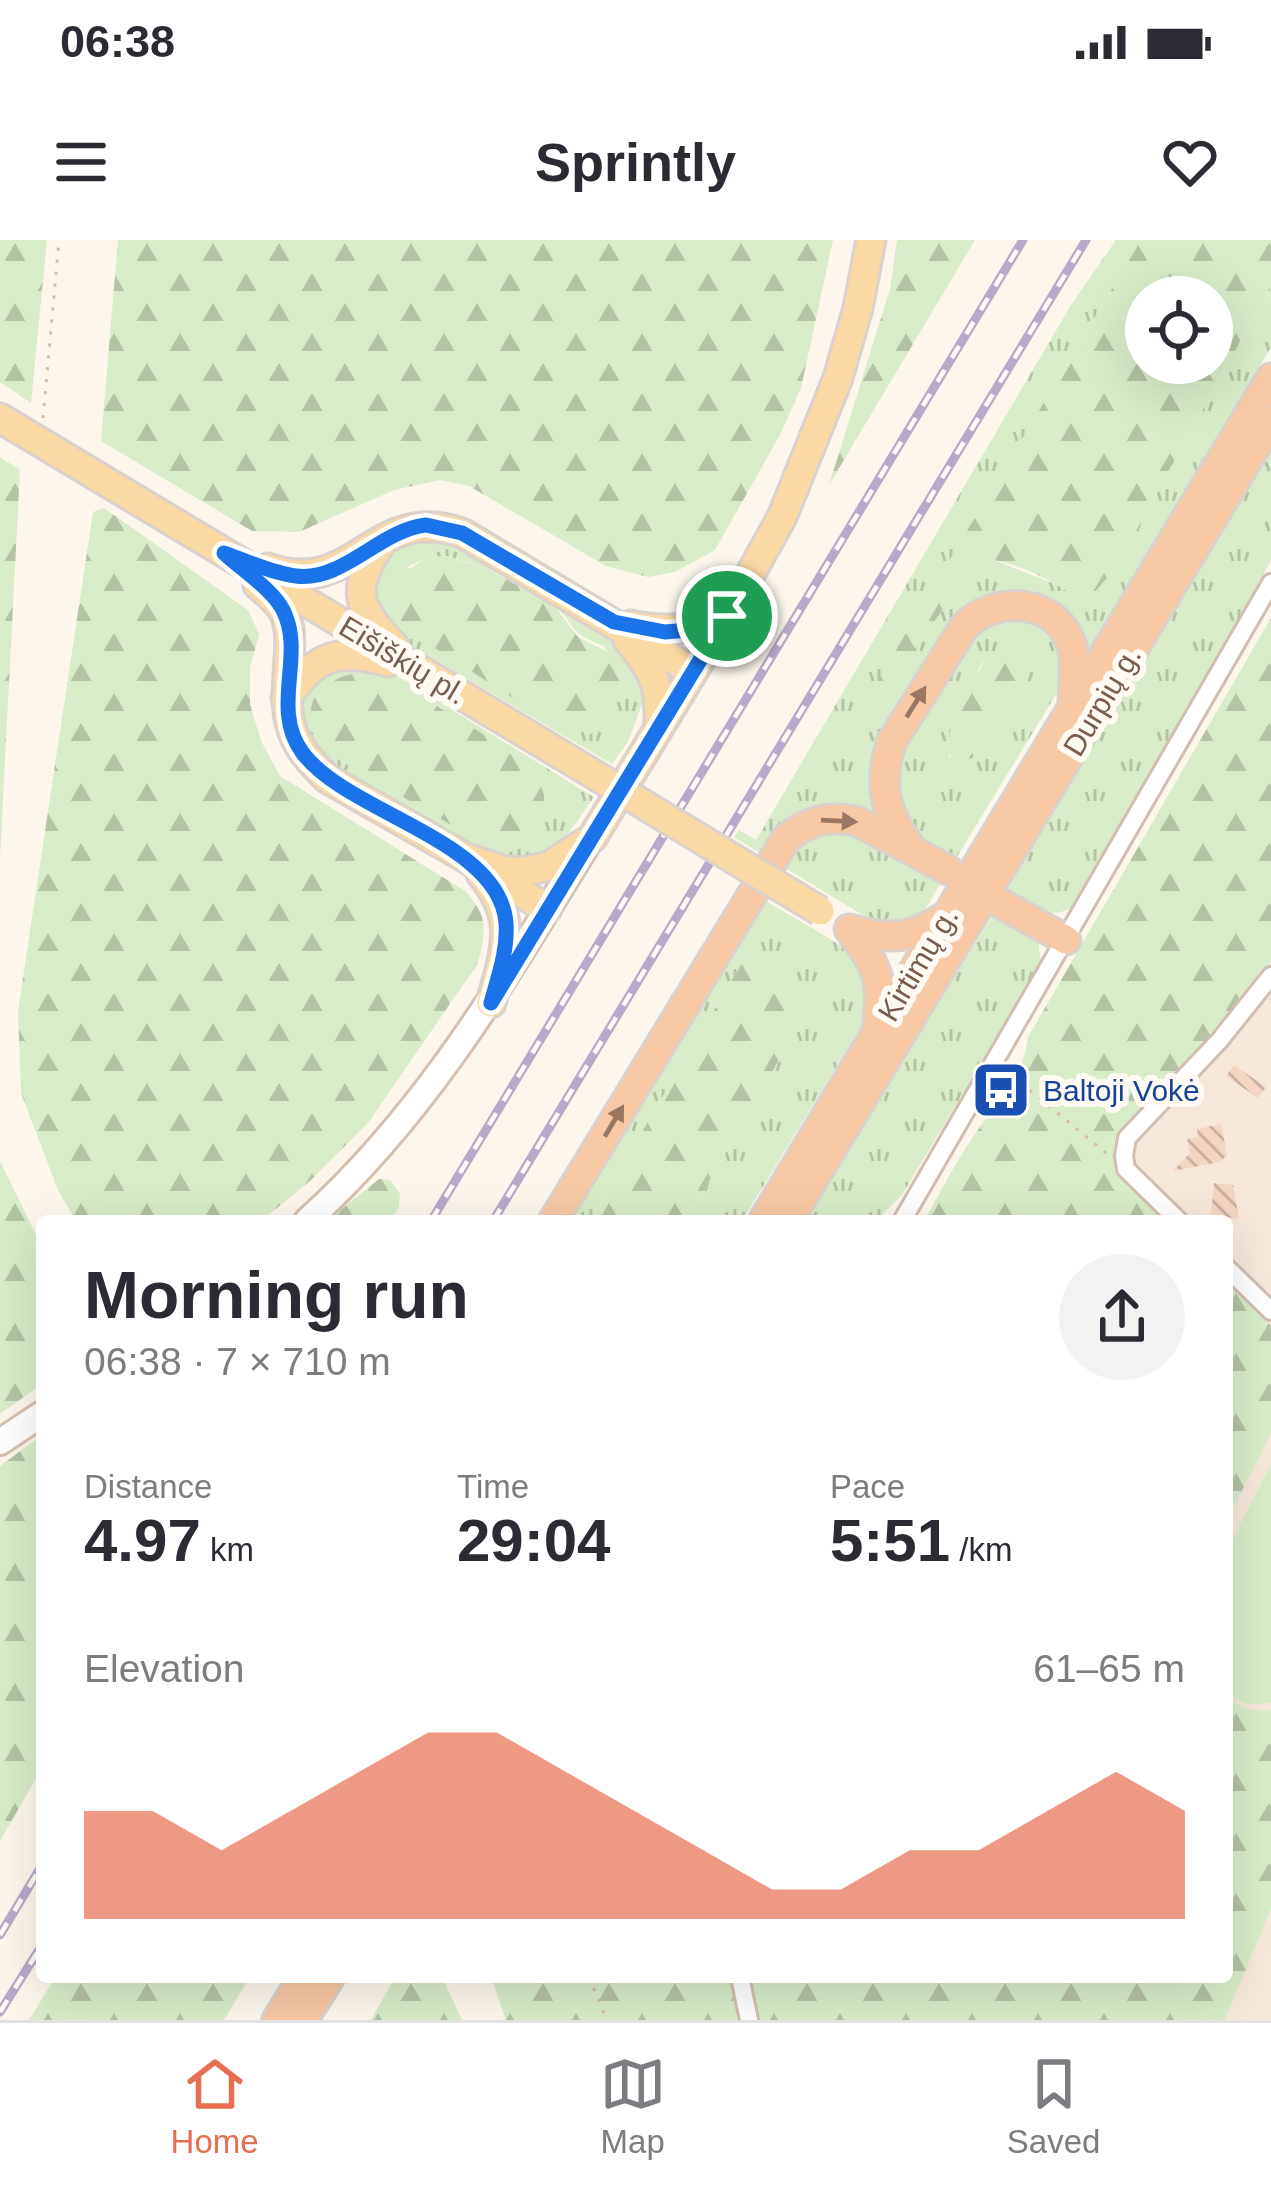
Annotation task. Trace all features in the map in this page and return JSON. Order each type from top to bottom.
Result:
[{"type":"highway","name":"Durpių g.","points":[[1073,707],[1271,378]]},
{"type":"highway","name":"Durpių g.","points":[[933,981],[1271,421]]},
{"type":"highway","points":[[910,846],[886,806],[885,761],[891,743],[974,616],[1004,605],[1050,616],[1072,648],[1073,707]]},
{"type":"highway","name":"Kirtimų g.","points":[[767,1215],[1073,707]]},
{"type":"highway","points":[[557,1215],[786,838],[812,821],[857,820],[948,870]]},
{"type":"highway","points":[[1002,904],[1066,940]]},
{"type":"highway","points":[[849,929],[902,938],[947,915]]},
{"type":"highway","points":[[849,929],[871,957],[880,978],[878,1032]]},
{"type":"highway","name":"Kirtimų g.","points":[[792,1215],[933,981]]},
{"type":"highway","points":[[277,2020],[299,1983]]},
{"type":"highway","points":[[303,2020],[326,1983]]},
{"type":"main road","points":[[313,1215],[403,1124],[491,1003],[727,616],[782,517],[821,428],[858,308],[872,240]]},
{"type":"main road","name":"Eišiškių pl.","points":[[0,418],[849,929]]},
{"type":"main road","points":[[224,553],[279,572],[309,576],[331,570],[407,527],[426,525],[462,533],[692,671]]},
{"type":"main road","points":[[385,539],[364,568],[362,599],[375,627],[418,670]]},
{"type":"main road","points":[[224,553],[283,610],[290,642],[286,698],[293,739],[328,779],[466,857],[547,910]]},
{"type":"main road","points":[[614,622],[665,632],[689,630],[727,616]]},
{"type":"main road","points":[[614,622],[651,668],[660,692],[659,726]]},
{"type":"main road","points":[[286,698],[306,670],[338,655],[418,670]]},
{"type":"main road","points":[[466,857],[506,872],[522,872],[549,866],[592,838]]},
{"type":"main road","points":[[466,857],[494,890],[506,916],[506,943],[491,1003]]},
{"type":"main road","points":[[0,1442],[36,1418]]},
{"type":"street","points":[[906,1215],[1271,583]]},
{"type":"street","points":[[1173,1215],[1126,1169],[1127,1138],[1219,1041],[1271,976]]},
{"type":"street","points":[[1233,1274],[1271,1312]]},
{"type":"street","points":[[741,1983],[749,2020]]},
{"type":"path","points":[[41,442],[59,240]]},
{"type":"path","points":[[1011,1076],[1126,1169]]},
{"type":"path","points":[[592,1983],[607,2020]]},
{"type":"shaded area","points":[[1271,960],[1271,1326],[1233,1286],[1233,1215],[1164,1215],[1118,1167],[1114,1155],[1114,1141],[1210,1039]]},
{"type":"shaded area","points":[[1271,1434],[1271,1710],[1252,1710],[1233,1702],[1233,1508]]},
{"type":"shaded area","points":[[1271,1909],[1271,2020],[1225,2020]]},
{"type":"green space","points":[[0,240],[47,240],[31,403],[0,382]]},
{"type":"green space","points":[[118,240],[833,240],[801,388],[781,433],[715,550],[675,572],[648,577],[606,566],[469,486],[440,480],[394,490],[299,532],[252,531],[101,441]]},
{"type":"green space","points":[[897,240],[975,240],[829,485],[890,289]]},
{"type":"green space","points":[[1116,240],[1141,240],[865,702],[872,708],[978,559],[991,559],[1060,586],[1086,603],[1116,567],[1217,384],[1233,384],[1233,354],[1271,285],[1271,347],[1083,659],[999,597],[882,747],[878,819],[862,812],[763,855],[734,837],[739,830],[756,840],[1071,305]]},
{"type":"green space","points":[[1141,240],[1271,240],[1271,285],[1233,354],[1233,276],[1125,276],[1125,384],[1217,384],[1116,567],[1086,603],[1020,567],[978,559],[873,709],[864,703]]},
{"type":"green space","points":[[1271,447],[1271,559],[1256,590],[1073,907],[1055,913],[1030,906],[1006,892]]},
{"type":"green space","points":[[0,457],[20,470],[0,858]]},
{"type":"green space","points":[[104,508],[248,610],[259,634],[250,668],[250,704],[261,741],[280,776],[465,891],[482,917],[478,963],[368,1123],[268,1215],[73,1215],[58,1190],[21,1093],[18,1011],[93,512]]},
{"type":"green space","points":[[406,539],[451,539],[591,624],[634,660],[645,696],[628,742],[612,764],[390,630],[372,592],[384,554]],"holes":[[[446,556],[530,589],[561,611],[577,632],[604,646],[623,682],[604,710],[604,725],[407,567]]]},
{"type":"green space","points":[[446,556],[487,569],[553,604],[578,637],[622,659],[623,682],[604,710],[604,726],[591,734],[557,726],[405,629],[394,604],[397,577],[426,558]]},
{"type":"green space","points":[[1014,610],[1056,630],[1066,672],[955,860],[900,823],[895,754],[964,637]],"holes":[[[984,660],[950,759],[954,720]]]},
{"type":"green space","points":[[1271,618],[1271,960],[1210,1039],[1114,1142],[1118,1167],[1164,1215],[927,1215],[966,1147],[1014,1081],[1028,1037]]},
{"type":"green space","points":[[1001,651],[1021,656],[1030,667],[1028,676],[972,758],[956,763],[948,751],[957,708],[980,669]]},
{"type":"green space","points":[[338,662],[392,673],[594,797],[557,850],[525,862],[488,856],[332,766],[315,749],[302,721],[301,687]]},
{"type":"green space","points":[[357,673],[387,676],[533,764],[544,795],[539,834],[527,845],[495,846],[327,753],[313,725],[313,702],[328,684]]},
{"type":"green space","points":[[843,825],[944,878],[919,919],[884,928],[777,863],[792,842]]},
{"type":"green space","points":[[758,896],[864,959],[868,1015],[746,1215],[689,1215],[799,1025],[750,961],[741,965],[593,1215],[564,1215]]},
{"type":"green space","points":[[997,908],[1038,939],[1041,963],[902,1195],[882,1215],[808,1215]]},
{"type":"green space","points":[[758,961],[785,989],[799,1025],[689,1215],[593,1215],[741,965]]},
{"type":"green space","points":[[0,1161],[36,1235],[36,1388],[0,1414]]},
{"type":"green space","points":[[379,1179],[390,1180],[400,1193],[394,1215],[334,1215]]},
{"type":"green space","points":[[1233,1286],[1271,1326],[1271,1434],[1233,1508]]},
{"type":"green space","points":[[36,1439],[36,1778],[0,1841],[0,1466]]},
{"type":"green space","points":[[1271,1464],[1271,1703],[1247,1704],[1233,1698],[1233,1539]]},
{"type":"green space","points":[[1233,1702],[1252,1710],[1271,1710],[1271,1909],[1225,2020],[506,2020],[493,1983],[1233,1983]]},
{"type":"green space","points":[[51,1983],[246,1983],[224,2020],[29,2020]]},
{"type":"green space","points":[[392,1983],[445,1983],[462,2020],[371,2020]]},
{"type":"building","points":[[1234,1065],[1266,1087],[1258,1098],[1226,1076]]},
{"type":"building","points":[[1221,1124],[1227,1155],[1220,1162],[1173,1171],[1190,1153],[1187,1139],[1198,1137],[1197,1129]]},
{"type":"building","points":[[1214,1183],[1233,1185],[1239,1219],[1211,1215]]},
{"type":"railway","points":[[435,1215],[1023,240]]},
{"type":"railway","points":[[497,1215],[1086,240]]},
{"type":"railway","points":[[0,1935],[36,1875]]},
{"type":"railway","points":[[0,2012],[36,1955]]},
{"type":"place","name":"Baltoji Vokė","points":[[1001,1090]]},
{"type":"route","points":[[407,527],[445,527],[614,622],[665,632],[689,630],[727,616],[491,1003],[506,943],[506,916],[494,890],[466,857],[328,779],[301,752],[286,709],[290,642],[286,617],[278,603],[224,553],[279,572],[309,576],[331,570],[407,527]]}]
